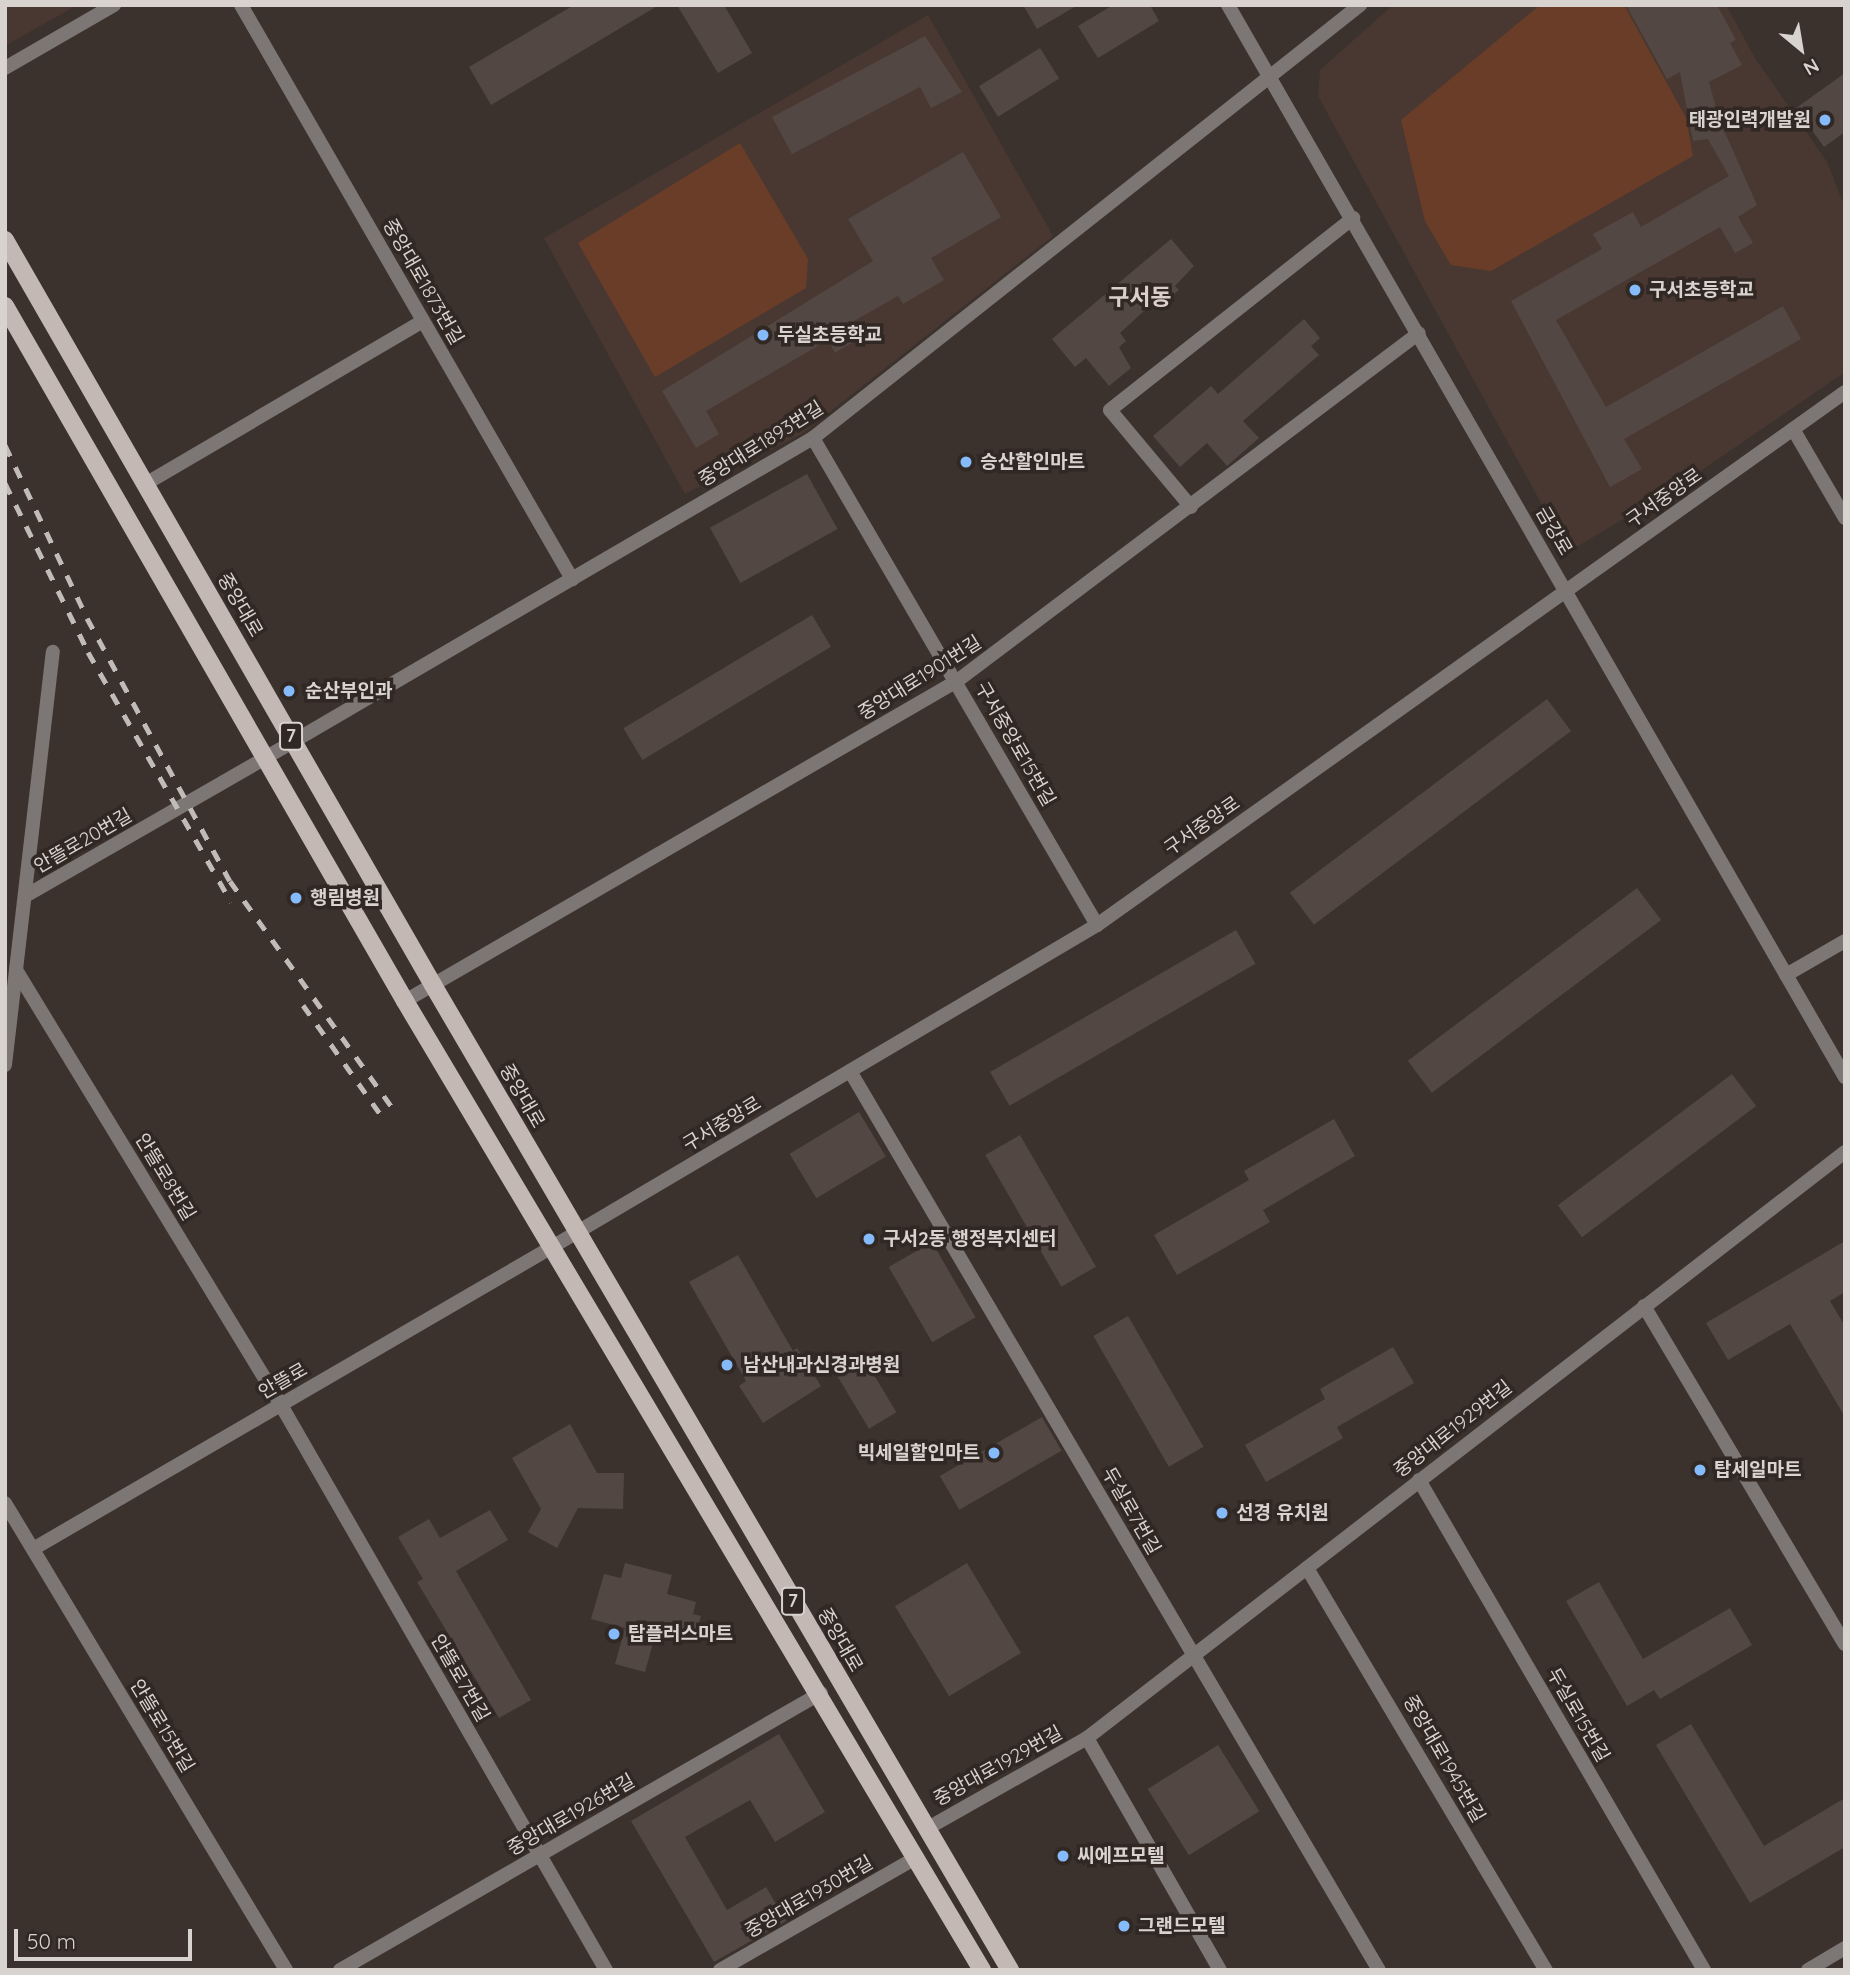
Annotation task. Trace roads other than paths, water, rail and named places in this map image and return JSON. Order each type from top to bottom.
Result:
[{"type":"main road","name":"중앙대로","points":[[5,240],[433,985],[1010,1970]]},
{"type":"main road","name":"7","points":[[5,306],[405,1001],[821,1693],[982,1970]]},
{"type":"street","points":[[5,68],[114,5]]},
{"type":"street","name":"중앙대로1873번길","points":[[241,5],[572,579]]},
{"type":"street","name":"금강로","points":[[1228,5],[1845,1077]]},
{"type":"street","name":"중앙대로1893번길","points":[[265,758],[813,438],[1360,5]]},
{"type":"street","points":[[1191,507],[1110,410],[1353,218]]},
{"type":"street","points":[[147,483],[424,321]]},
{"type":"street","name":"중앙대로1901번길","points":[[405,1001],[957,681],[1419,333]]},
{"type":"street","name":"구서중앙로","points":[[552,1247],[1097,925],[1845,392]]},
{"type":"street","points":[[1793,429],[1845,518]]},
{"type":"street","name":"구서중앙로15번길","points":[[813,438],[1097,925]]},
{"type":"street","points":[[5,1065],[54,652]]},
{"type":"street","name":"안뜰로20번길","points":[[27,895],[265,758]]},
{"type":"street","points":[[1786,975],[1845,941]]},
{"type":"street","name":"안뜰로8번길","points":[[16,970],[281,1405]]},
{"type":"street","name":"두실로7번길","points":[[850,1071],[1378,1970]]},
{"type":"street","name":"중앙대로1929번길","points":[[928,1828],[1087,1738],[1845,1152]]},
{"type":"street","name":"안뜰로","points":[[33,1549],[552,1247]]},
{"type":"street","points":[[1644,1306],[1845,1644]]},
{"type":"street","name":"안뜰로7번길","points":[[281,1405],[606,1970]]},
{"type":"street","name":"두실로15번길","points":[[1419,1480],[1704,1970]]},
{"type":"street","name":"안뜰로15번길","points":[[5,1503],[286,1970]]},
{"type":"street","name":"중앙대로1945번길","points":[[1307,1569],[1546,1970]]},
{"type":"street","name":"중앙대로1926번길","points":[[340,1970],[821,1693]]},
{"type":"street","name":"중앙대로1929번길","points":[[1087,1738],[1220,1970]]},
{"type":"street","name":"중앙대로1930번길","points":[[720,1970],[917,1857]]},
{"type":"street","points":[[1808,1970],[1845,1948]]},
{"type":"railway","points":[[5,445],[87,618],[230,881],[393,1109]]},
{"type":"railway","points":[[5,483],[88,652],[231,902]]},
{"type":"railway","points":[[303,1005],[383,1118]]},
{"type":"place","name":"태광인력개발원","points":[[1825,120]]},
{"type":"place","name":"구서초등학교","points":[[1635,290]]},
{"type":"place","name":"두실초등학교","points":[[763,335]]},
{"type":"place","name":"승산할인마트","points":[[966,462]]},
{"type":"place","name":"순산부인과","points":[[289,691]]},
{"type":"place","name":"행림병원","points":[[296,898]]},
{"type":"place","name":"구서2동 행정복지센터","points":[[869,1239]]},
{"type":"place","name":"남산내과신경과병원","points":[[727,1365]]},
{"type":"place","name":"빅세일할인마트","points":[[994,1453]]},
{"type":"place","name":"탑세일마트","points":[[1700,1470]]},
{"type":"place","name":"선경 유치원","points":[[1222,1513]]},
{"type":"place","name":"탑플러스마트","points":[[614,1634]]},
{"type":"place","name":"씨에프모텔","points":[[1063,1856]]},
{"type":"place","name":"그랜드모텔","points":[[1124,1926]]},
{"type":"district","name":"구서동","points":[[1140,297]]}]
